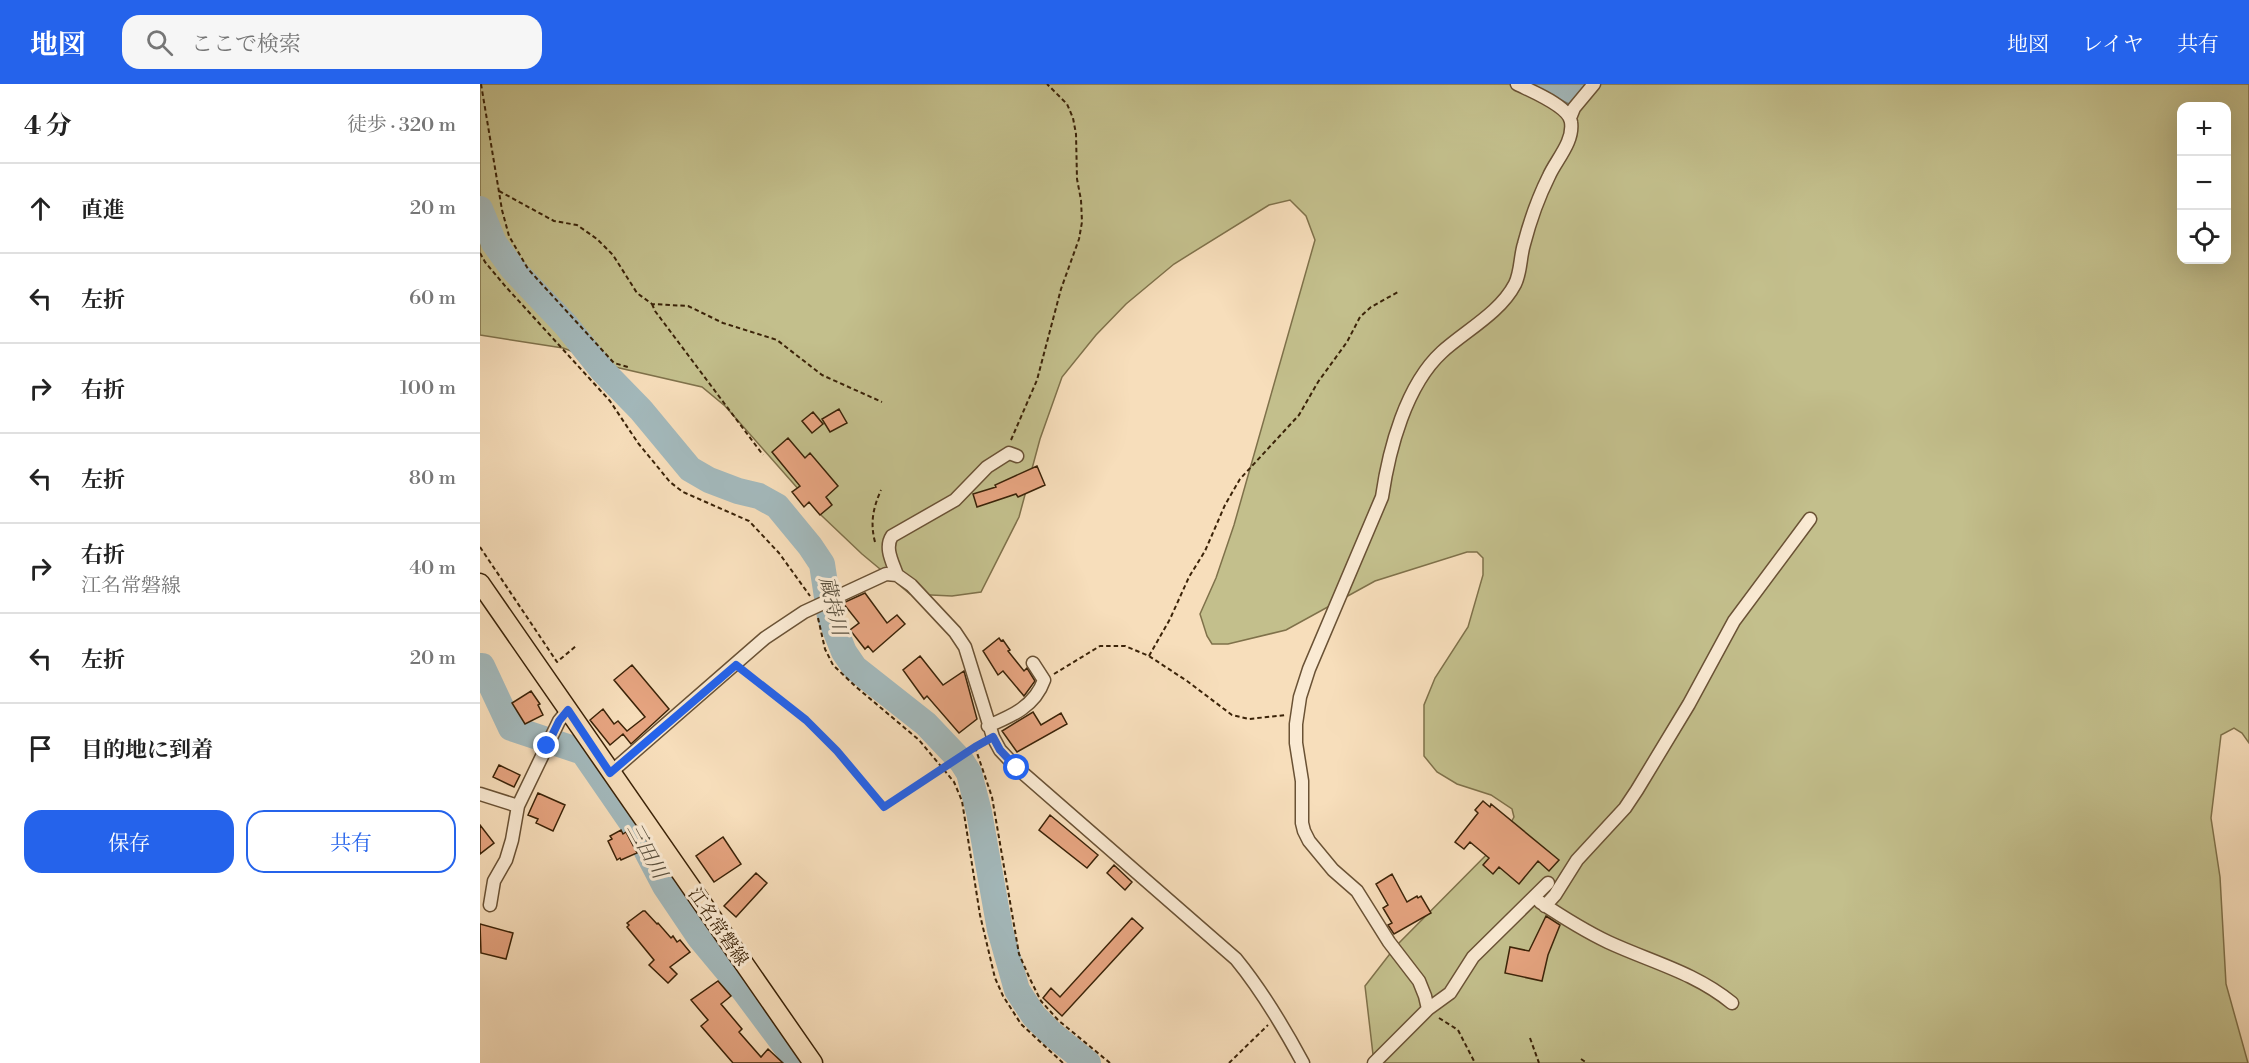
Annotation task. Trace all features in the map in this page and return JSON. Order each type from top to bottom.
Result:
[{"type":"main road","name":"江名常磐線","points":[[480,583],[813,1063]]},
{"type":"street","points":[[1428,1009],[1419,981],[1378,926],[1357,891],[1333,870],[1314,848],[1304,831],[1302,781],[1296,743],[1297,713],[1309,669],[1382,496],[1385,475],[1395,440],[1420,379],[1428,366],[1498,305],[1515,285],[1537,204],[1549,174],[1564,151],[1571,133],[1572,122],[1563,109],[1518,84]]},
{"type":"street","points":[[1570,118],[1594,84]]},
{"type":"street","points":[[897,575],[889,550],[892,536],[955,501],[987,467],[1013,455]]},
{"type":"street","points":[[1545,906],[1555,895],[1577,860],[1625,808],[1689,704],[1734,621],[1810,519]]},
{"type":"street","points":[[610,773],[765,638],[814,607],[886,574],[897,575],[911,585],[955,632],[965,647],[991,731],[1000,750],[1017,768],[1236,959],[1259,987],[1278,1016],[1303,1063]]},
{"type":"street","points":[[991,731],[1024,708],[1035,697],[1044,680],[1033,663]]},
{"type":"street","points":[[490,905],[494,881],[506,860],[512,840],[518,806],[559,721],[568,710]]},
{"type":"street","points":[[480,794],[518,806]]},
{"type":"street","points":[[1374,1063],[1428,1009],[1450,993],[1473,957],[1548,883]]},
{"type":"street","points":[[1534,898],[1606,941],[1685,973],[1720,993],[1732,1003]]},
{"type":"path","points":[[481,84],[509,236],[528,269],[614,363],[628,367]]},
{"type":"path","points":[[1013,455],[1011,438],[1036,380],[1061,289],[1079,239],[1082,222],[1073,118],[1067,104],[1047,84]]},
{"type":"path","points":[[499,191],[554,221],[577,225],[597,239],[613,255],[637,293],[652,304],[763,454]]},
{"type":"path","points":[[480,253],[506,287],[610,401],[638,443],[670,482],[683,492],[749,521],[779,553],[806,588],[814,607],[825,649],[833,665],[919,740],[954,782],[962,801],[980,915],[995,978],[1003,996],[1021,1024],[1063,1063]]},
{"type":"path","points":[[1149,656],[1240,479],[1299,415],[1318,382],[1347,342],[1360,317],[1371,307],[1398,292]]},
{"type":"path","points":[[652,304],[688,306],[723,323],[777,340],[822,375],[882,402]]},
{"type":"path","points":[[877,549],[872,522],[876,501],[881,490]]},
{"type":"path","points":[[480,547],[557,662],[576,646]]},
{"type":"path","points":[[1044,680],[1100,646],[1125,646],[1149,656],[1187,681],[1232,716],[1249,719],[1297,713]]},
{"type":"path","points":[[736,665],[806,720],[837,751],[884,807],[975,747],[991,731]]},
{"type":"path","points":[[975,747],[992,797],[1018,945],[1030,979],[1041,1001],[1058,1020],[1110,1063]]},
{"type":"path","points":[[1428,1009],[1458,1030],[1475,1063]]},
{"type":"path","points":[[1230,1063],[1278,1016]]},
{"type":"path","points":[[1530,1038],[1539,1063]]},
{"type":"path","points":[[1581,1059],[1587,1063]]},
{"type":"shaded area","points":[[480,84],[2249,84],[2249,743],[2242,733],[2234,728],[2221,735],[2211,818],[2220,877],[2226,984],[2248,1063],[1374,1063],[1365,986],[1396,946],[1501,840],[1514,817],[1512,809],[1491,795],[1457,784],[1437,772],[1424,756],[1424,705],[1435,678],[1468,627],[1483,575],[1483,558],[1477,552],[1467,552],[1375,581],[1286,630],[1228,644],[1212,644],[1207,636],[1200,614],[1216,578],[1234,525],[1315,240],[1306,216],[1290,200],[1269,205],[1174,264],[1126,304],[1096,335],[1062,377],[1040,439],[1019,517],[981,592],[952,596],[910,594],[862,554],[822,516],[725,406],[702,387],[615,367],[563,348],[480,335]]},
{"type":"shaded area","points":[[1529,84],[1586,84],[1571,105]]},
{"type":"building","points":[[839,409],[847,423],[830,432],[822,419]]},
{"type":"building","points":[[813,412],[823,424],[812,433],[802,421]]},
{"type":"building","points":[[788,438],[805,458],[810,453],[838,486],[826,497],[832,505],[820,515],[809,502],[804,507],[792,492],[800,486],[772,452]]},
{"type":"building","points":[[1037,466],[1045,485],[1018,497],[1016,494],[977,507],[973,494],[996,487],[995,485]]},
{"type":"building","points":[[865,593],[887,623],[897,615],[905,624],[873,652],[868,646],[865,649],[850,630],[859,623],[843,603]]},
{"type":"building","points":[[999,638],[1003,640],[1010,650],[1008,651],[1024,671],[1027,668],[1035,681],[1024,696],[1003,671],[998,675],[983,651]]},
{"type":"building","points":[[920,656],[943,685],[964,671],[977,719],[959,733],[927,696],[924,699],[903,670]]},
{"type":"building","points":[[632,665],[669,709],[631,744],[623,734],[610,745],[590,720],[603,709],[614,724],[618,721],[627,731],[645,717],[614,680]]},
{"type":"building","points":[[531,691],[540,704],[538,705],[543,715],[525,724],[512,703]]},
{"type":"building","points":[[1033,712],[1041,725],[1061,713],[1067,724],[1017,752],[1002,731]]},
{"type":"building","points":[[499,765],[520,775],[514,787],[493,777]]},
{"type":"building","points":[[538,793],[565,805],[553,831],[536,823],[538,819],[528,815]]},
{"type":"building","points":[[1483,801],[1490,807],[1491,804],[1559,860],[1549,871],[1538,861],[1519,884],[1499,867],[1493,874],[1483,865],[1489,858],[1470,842],[1464,849],[1455,842],[1478,813],[1475,810]]},
{"type":"building","points":[[1050,815],[1098,855],[1087,868],[1039,830]]},
{"type":"building","points":[[480,825],[494,843],[480,854]]},
{"type":"building","points":[[621,830],[623,834],[626,832],[637,853],[617,860],[608,841],[612,839],[610,836]]},
{"type":"building","points":[[723,837],[741,864],[714,882],[696,856]]},
{"type":"building","points":[[1114,865],[1132,882],[1125,890],[1107,873]]},
{"type":"building","points":[[756,873],[767,883],[736,917],[724,906]]},
{"type":"building","points":[[1392,874],[1407,902],[1421,896],[1431,913],[1394,934],[1388,925],[1392,923],[1383,908],[1388,905],[1376,884]]},
{"type":"building","points":[[643,911],[671,938],[673,936],[677,942],[680,940],[690,952],[670,967],[677,974],[668,983],[649,965],[654,960],[627,927],[629,925],[627,923]]},
{"type":"building","points":[[1546,916],[1560,925],[1548,955],[1542,981],[1505,973],[1510,947],[1529,951]]},
{"type":"building","points":[[1132,918],[1143,928],[1062,1016],[1043,998],[1051,988],[1060,997]]},
{"type":"building","points":[[480,924],[513,933],[506,959],[481,953]]},
{"type":"building","points":[[718,981],[731,996],[721,1004],[742,1029],[739,1032],[761,1057],[768,1049],[783,1063],[733,1063],[701,1026],[708,1020],[691,1000]]},
{"type":"waterway","name":"蔵持川","points":[[480,209],[494,243],[512,268],[566,325],[603,371],[641,410],[690,469],[709,480],[759,496],[777,506],[810,546],[822,564],[830,617],[844,652],[855,668],[926,724],[962,762],[969,773],[979,812],[1000,930],[1017,990],[1034,1016],[1088,1063]]},
{"type":"waterway","name":"三田川","points":[[480,666],[511,728],[583,752],[632,823],[665,886],[700,938],[745,992],[798,1063]]},
{"type":"route","points":[[547,746],[559,721],[568,710],[610,773],[736,665],[806,720],[837,751],[884,807],[993,737],[1000,750],[1017,768]]}]
